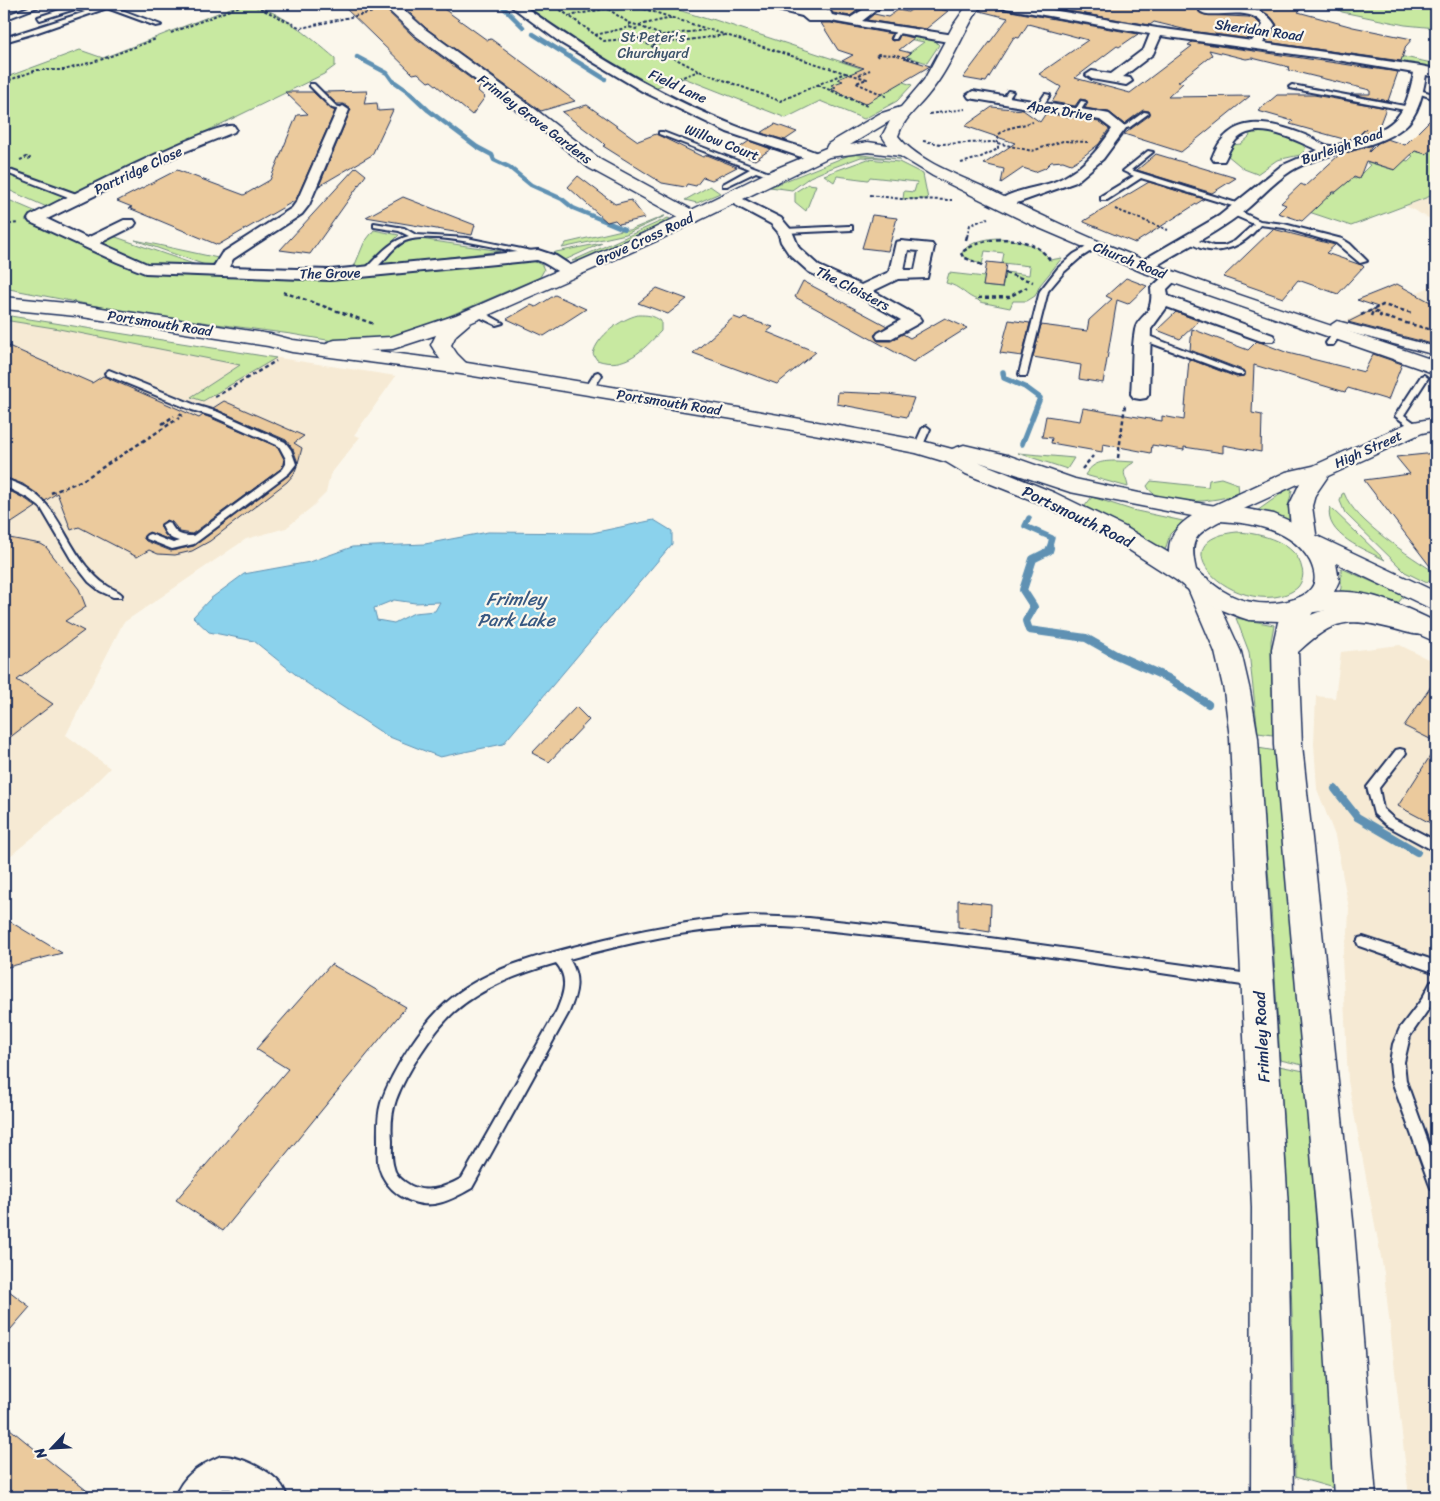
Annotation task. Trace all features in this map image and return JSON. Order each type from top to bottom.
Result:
[{"type":"main road","points":[[909,110],[936,74],[975,4]]},
{"type":"main road","name":"Frimley Grove Gardens","points":[[382,8],[420,32],[529,112],[595,164],[692,217]]},
{"type":"main road","name":"Grove Cross Road","points":[[335,346],[393,342],[470,316],[692,217],[728,191],[774,176],[820,155],[885,117],[909,110]]},
{"type":"main road","name":"Church Road","points":[[909,110],[892,127],[890,134],[896,145],[905,152],[1002,204],[1170,277],[1430,367]]},
{"type":"main road","name":"Grove Cross Road","points":[[820,155],[868,147],[905,152]]},
{"type":"main road","name":"Portsmouth Road","points":[[4,295],[49,307]]},
{"type":"main road","name":"Portsmouth Road","points":[[4,303],[49,307],[270,340],[346,354],[593,382],[766,419],[922,438],[974,469],[1046,498],[1117,532],[1192,579]]},
{"type":"main road","name":"Grove Cross Road","points":[[461,368],[449,358],[441,345],[447,332],[470,316]]},
{"type":"main road","name":"Portsmouth Road","points":[[270,340],[335,346],[377,354],[381,357]]},
{"type":"main road","name":"High Street","points":[[1216,513],[1294,477],[1320,471],[1411,420],[1436,411]]},
{"type":"main road","name":"Portsmouth Road","points":[[954,457],[964,452],[999,460],[1070,485],[1157,504],[1216,513]]},
{"type":"main road","name":"High Street","points":[[1304,538],[1305,530],[1300,505],[1320,471]]},
{"type":"main road","points":[[1432,631],[1396,614],[1356,602],[1338,600],[1306,604],[1279,612],[1249,611],[1214,597],[1192,579],[1179,552],[1181,540],[1189,529],[1216,513],[1263,519],[1285,527],[1436,602]]},
{"type":"main road","points":[[1304,538],[1321,556],[1327,575],[1323,590],[1316,598],[1306,604],[1291,622],[1285,649],[1288,745],[1336,1230],[1354,1497]]},
{"type":"main road","name":"Frimley Road","points":[[1192,579],[1228,652],[1244,738],[1270,1207],[1272,1497]]},
{"type":"main road","points":[[1285,649],[1314,625],[1342,614],[1371,616],[1432,631]]},
{"type":"street","name":"Field Lane","points":[[514,4],[548,30],[599,63],[646,90],[733,129],[820,155]]},
{"type":"street","points":[[776,4],[782,8],[808,14],[808,18],[815,20],[827,17],[896,35],[954,39]]},
{"type":"street","points":[[852,22],[879,4]]},
{"type":"street","name":"Sheridan Road","points":[[999,4],[1048,15],[1337,56],[1436,73]]},
{"type":"street","points":[[1209,8],[1253,13],[1265,18],[1269,25],[1256,45]]},
{"type":"street","points":[[1112,78],[1149,51],[1158,32]]},
{"type":"street","points":[[1337,56],[1348,45]]},
{"type":"street","points":[[1411,56],[1436,62]]},
{"type":"street","name":"Burleigh Road","points":[[1182,234],[1216,224],[1238,209],[1286,168],[1328,150],[1382,134],[1402,122],[1410,109],[1421,70]]},
{"type":"street","points":[[1092,75],[1126,81]]},
{"type":"street","name":"Apex Drive","points":[[973,95],[1007,96],[1080,107],[1104,118],[1119,128]]},
{"type":"street","points":[[219,271],[227,256],[297,211],[304,202],[343,110]]},
{"type":"street","points":[[1241,115],[1251,126],[1273,129],[1304,139],[1328,150]]},
{"type":"street","points":[[1218,158],[1223,144],[1251,126]]},
{"type":"street","points":[[1002,204],[1019,196],[1067,182],[1105,150],[1119,128]]},
{"type":"street","name":"Partridge Close","points":[[48,213],[179,149],[229,129]]},
{"type":"street","name":"The Cloisters","points":[[728,191],[776,221],[785,231],[788,242],[802,260],[814,269],[861,291],[912,320]]},
{"type":"street","name":"The Grove","points":[[48,213],[36,219],[140,267],[330,275],[538,255],[552,259],[571,272]]},
{"type":"street","points":[[88,243],[123,220],[146,230]]},
{"type":"street","points":[[1143,266],[1182,234]]},
{"type":"street","points":[[861,291],[896,274]]},
{"type":"street","points":[[1133,398],[1143,328],[1158,312],[1159,288],[1170,277]]},
{"type":"street","points":[[1160,299],[1267,338]]},
{"type":"street","name":"The Cloisters","points":[[884,336],[928,311]]},
{"type":"street","points":[[1349,1416],[1373,1497]]},
{"type":"street","points":[[192,1497],[204,1482],[218,1472],[235,1473],[270,1497]]},
{"type":"lane","points":[[4,18],[42,4]]},
{"type":"lane","points":[[99,4],[158,25]]},
{"type":"lane","points":[[4,40],[107,6]]},
{"type":"lane","points":[[40,18],[76,7],[91,12]]},
{"type":"lane","points":[[312,85],[334,107],[343,110]]},
{"type":"lane","points":[[1292,87],[1410,109]]},
{"type":"lane","points":[[1416,91],[1436,97]]},
{"type":"lane","points":[[1119,128],[1128,126],[1146,113]]},
{"type":"lane","name":"Willow Court","points":[[661,133],[774,176]]},
{"type":"lane","points":[[1150,152],[1126,171],[1238,209],[1258,223],[1284,226],[1339,241],[1363,261]]},
{"type":"lane","points":[[728,191],[756,169]]},
{"type":"lane","points":[[4,170],[79,198]]},
{"type":"lane","points":[[1104,198],[1140,175]]},
{"type":"lane","points":[[1182,234],[1213,249],[1229,248],[1236,244],[1258,223]]},
{"type":"lane","points":[[378,225],[410,232],[413,236]]},
{"type":"lane","points":[[785,231],[848,228]]},
{"type":"lane","points":[[367,272],[401,241],[413,236],[459,240],[538,255]]},
{"type":"lane","points":[[1023,374],[1044,291],[1061,270],[1077,256],[1095,246]]},
{"type":"lane","points":[[470,316],[499,323]]},
{"type":"lane","points":[[1143,337],[1240,373]]},
{"type":"lane","points":[[1411,420],[1430,367]]},
{"type":"lane","points":[[109,373],[195,408],[215,414],[282,444],[290,454],[290,464],[286,471],[199,538],[186,544],[172,546],[150,537]]},
{"type":"lane","points":[[4,482],[43,504],[79,562],[94,581],[101,588],[117,595]]},
{"type":"lane","points":[[167,525],[169,532],[174,537],[186,539],[199,538]]},
{"type":"lane","points":[[1400,753],[1372,787],[1378,810],[1390,822],[1436,847]]},
{"type":"lane","points":[[558,956],[566,963],[570,972],[572,982],[570,994],[552,1031],[467,1183],[454,1190],[431,1197],[413,1195],[396,1184],[387,1170],[384,1135],[387,1101],[416,1050],[441,1016],[474,990],[501,978],[558,956],[624,940],[692,927],[772,921],[939,936],[1257,982]]},
{"type":"lane","points":[[1363,942],[1436,968]]},
{"type":"lane","points":[[1436,986],[1431,998],[1406,1032],[1400,1044],[1397,1062],[1399,1081],[1436,1183]]},
{"type":"path","points":[[251,4],[301,28],[382,8]]},
{"type":"path","points":[[552,4],[604,42],[711,29]]},
{"type":"path","points":[[558,8],[580,4]]},
{"type":"path","points":[[569,16],[627,4],[729,34],[845,73],[859,75],[867,79],[856,83],[894,100]]},
{"type":"path","points":[[607,9],[630,23],[662,35]]},
{"type":"path","points":[[594,35],[631,27],[636,29],[639,26],[674,18]]},
{"type":"path","points":[[630,23],[631,27]]},
{"type":"path","points":[[668,34],[672,42]]},
{"type":"path","points":[[652,46],[729,34]]},
{"type":"path","points":[[636,38],[699,71],[780,101],[845,73]]},
{"type":"path","points":[[878,58],[876,54],[888,54],[924,63]]},
{"type":"path","points":[[4,82],[37,70],[64,70],[95,60]]},
{"type":"path","points":[[859,75],[870,70]]},
{"type":"path","points":[[646,90],[699,71]]},
{"type":"path","points":[[817,85],[872,108]]},
{"type":"path","points":[[959,163],[998,149],[998,136],[1006,129],[1035,121]]},
{"type":"path","points":[[918,140],[941,144],[983,141],[998,142],[1032,151],[1063,140],[1095,143]]},
{"type":"path","points":[[870,195],[901,199],[955,200]]},
{"type":"path","points":[[1104,198],[1112,203],[1107,206],[1182,234]]},
{"type":"path","points":[[966,240],[970,225],[990,217]]},
{"type":"path","points":[[982,265],[965,258],[961,253],[981,241],[1000,238],[1018,241],[1042,251],[1050,260],[1048,264]]},
{"type":"path","points":[[978,298],[1009,297],[1018,293],[1032,282],[1005,273]]},
{"type":"path","points":[[280,291],[376,324]]},
{"type":"path","points":[[1335,334],[1383,305],[1412,313]]},
{"type":"path","points":[[1372,311],[1381,314],[1380,316],[1436,332]]},
{"type":"path","points":[[1372,311],[1372,316]]},
{"type":"path","points":[[213,398],[278,361]]},
{"type":"path","points":[[1118,458],[1133,398]]},
{"type":"path","points":[[49,493],[83,480],[185,415],[179,414],[162,424]]},
{"type":"path","points":[[1077,474],[1093,456]]},
{"type":"shaded area","points":[[1436,194],[1436,222],[1406,206]]},
{"type":"shaded area","points":[[1436,284],[1436,348],[1343,322],[1381,305]]},
{"type":"shaded area","points":[[4,318],[37,321],[396,376],[354,435],[360,437],[330,475],[326,493],[312,507],[286,528],[246,539],[123,623],[66,735],[110,768],[76,802],[4,861]]},
{"type":"shaded area","points":[[1400,645],[1436,663],[1436,1497],[1409,1497],[1384,1273],[1348,1081],[1342,957],[1348,933],[1349,908],[1335,836],[1317,789],[1314,744],[1316,696],[1335,698],[1341,652]]},
{"type":"green space","points":[[241,4],[266,10],[291,23],[335,58],[335,66],[324,74],[49,208],[4,188],[4,78],[80,50],[103,58]]},
{"type":"green space","name":"St Peter's Churchyard","points":[[517,4],[660,4],[710,20],[712,19],[912,85],[897,101],[864,119],[820,101],[786,118],[684,78],[648,90],[539,21]]},
{"type":"green space","points":[[1318,4],[1436,4],[1436,28],[1405,25],[1342,12],[1334,7]]},
{"type":"green space","points":[[904,36],[934,40],[939,45],[927,63],[905,56],[924,42],[903,38]]},
{"type":"green space","points":[[1373,50],[1436,64],[1436,70],[1351,55],[1348,52]]},
{"type":"green space","points":[[1252,131],[1266,131],[1286,136],[1305,143],[1302,144],[1306,149],[1300,155],[1277,160],[1257,174],[1244,169],[1227,155],[1231,145],[1241,144],[1250,136],[1248,133]]},
{"type":"green space","points":[[1436,147],[1436,194],[1351,226],[1309,212],[1329,192],[1335,193],[1339,189],[1340,181],[1347,183],[1352,178],[1356,179],[1370,165],[1368,162],[1394,170],[1398,167],[1400,159],[1408,161],[1413,156],[1409,154],[1413,150],[1426,154]]},
{"type":"green space","points":[[852,154],[900,159],[861,157],[810,177],[792,190],[770,187]]},
{"type":"green space","points":[[868,159],[899,162],[923,174],[928,199],[903,199],[904,191],[914,192],[917,182],[870,177],[868,180],[837,176],[834,182],[824,175]]},
{"type":"green space","points":[[808,184],[816,185],[806,211],[795,202],[795,192]]},
{"type":"green space","points":[[710,186],[720,193],[697,203],[685,200]]},
{"type":"green space","points":[[4,198],[39,213],[25,220],[123,266],[145,273],[247,275],[533,261],[542,265],[544,270],[540,277],[428,325],[398,335],[401,337],[345,343],[127,312],[4,288]]},
{"type":"green space","points":[[665,216],[626,234],[562,248],[566,243],[622,230],[630,230]]},
{"type":"green space","points":[[668,218],[672,220],[586,260],[572,261]]},
{"type":"green space","points":[[374,230],[399,235],[368,266],[354,267],[364,243]]},
{"type":"green space","points":[[113,236],[202,267],[142,263],[100,242]]},
{"type":"green space","points":[[1000,238],[1035,247],[1050,260],[1062,258],[1040,285],[1035,296],[1027,301],[1013,301],[1010,308],[980,302],[956,286],[946,283],[949,273],[985,277],[983,286],[1002,288],[1005,272],[1029,275],[1030,266],[1002,263],[1004,253],[985,251],[982,265],[961,255],[972,244]]},
{"type":"green space","points":[[420,239],[501,251],[382,265],[398,247]]},
{"type":"green space","points":[[135,240],[218,258],[215,263],[208,266]]},
{"type":"green space","points":[[602,243],[565,260],[558,258],[554,253],[556,252]]},
{"type":"green space","points":[[4,315],[276,358],[203,401],[191,397],[240,365],[54,328],[4,320]]},
{"type":"green space","points":[[638,315],[650,316],[661,321],[661,331],[640,351],[625,360],[607,362],[597,360],[593,354],[599,341],[617,324]]},
{"type":"green space","points":[[1018,453],[1074,458],[1067,469]]},
{"type":"green space","points":[[1135,462],[1126,468],[1124,474],[1128,487],[1085,475],[1091,467],[1098,463]]},
{"type":"green space","points":[[1221,478],[1238,484],[1239,493],[1204,501],[1175,501],[1153,493],[1147,486],[1151,481],[1208,487],[1209,480]]},
{"type":"green space","points":[[1289,488],[1292,490],[1288,507],[1292,522],[1257,511]]},
{"type":"green space","points":[[1344,493],[1350,504],[1371,527],[1398,548],[1436,573],[1427,583],[1405,572],[1345,513],[1340,501]]},
{"type":"green space","points":[[1092,497],[1132,510],[1183,521],[1170,534],[1165,550],[1160,550],[1140,535],[1084,507]]},
{"type":"green space","points":[[1330,507],[1385,560],[1357,546],[1339,533],[1333,526],[1330,517]]},
{"type":"green space","points":[[1237,532],[1266,537],[1293,552],[1299,560],[1303,571],[1301,583],[1298,587],[1290,593],[1277,597],[1254,596],[1235,590],[1219,581],[1208,569],[1202,557],[1204,546],[1215,537]]},
{"type":"green space","points":[[1341,568],[1404,596],[1397,604],[1381,599],[1339,594],[1341,588]]},
{"type":"green space","points":[[1236,618],[1274,625],[1271,641],[1273,735],[1258,733],[1249,652]]},
{"type":"green space","points":[[1258,748],[1276,751],[1303,1065],[1280,1060],[1271,906]]},
{"type":"green space","points":[[1279,1066],[1304,1071],[1337,1489],[1295,1477],[1289,1220]]},
{"type":"water","name":"Frimley Park Lake","points":[[654,520],[672,531],[672,544],[503,744],[440,757],[387,736],[305,682],[254,641],[209,632],[193,617],[210,599],[244,574],[310,562],[352,547],[425,544],[488,532],[592,533]],"holes":[[[394,600],[415,603],[440,602],[435,611],[414,613],[394,623],[377,620],[374,608]]]},
{"type":"building","points":[[341,4],[380,4],[414,37],[481,86],[478,91],[485,97],[472,115],[431,81],[428,82],[418,73],[413,74]]},
{"type":"building","points":[[400,4],[437,4],[487,40],[491,39],[575,101],[541,111],[426,28]]},
{"type":"building","points":[[809,4],[830,4],[858,10],[850,16],[833,13],[827,8],[812,8]]},
{"type":"building","points":[[984,4],[991,4],[999,9],[1138,34],[1119,47],[1117,46],[1075,78],[1130,93],[1192,46],[1188,45],[1192,42],[1398,72],[1388,101],[1351,94],[1370,94],[1370,90],[1288,70],[1289,67],[1209,50],[1212,55],[1178,82],[1183,83],[1168,97],[1250,96],[1181,152],[1124,134],[1150,115],[1149,111],[1143,110],[1124,124],[1109,112],[1085,108],[1088,103],[1086,100],[1080,99],[1075,106],[1052,102],[1061,87],[1039,74],[1088,40],[1028,24],[1019,38],[1014,37],[986,82],[963,78],[1008,18],[980,11]]},
{"type":"building","points":[[1027,4],[1232,4],[1202,7],[1198,11],[1205,15],[1249,17],[1261,25],[1251,39],[1191,31],[1154,22],[1150,25]]},
{"type":"building","points":[[1232,4],[1307,4],[1298,12],[1353,27],[1412,39],[1406,46],[1401,61],[1266,42],[1277,25],[1271,17],[1253,7]]},
{"type":"building","points":[[918,5],[948,11],[926,29],[867,20],[874,14],[888,17],[898,10],[908,12]]},
{"type":"building","points":[[821,23],[831,23],[892,34],[890,39],[892,41],[898,40],[900,35],[914,38],[899,50],[911,53],[904,58],[930,66],[865,104],[831,89],[836,87],[831,85],[843,81],[838,79],[864,68],[842,61],[853,55],[838,50]]},
{"type":"building","points":[[367,91],[364,104],[377,103],[378,111],[393,110],[372,155],[319,186],[351,109],[344,104],[337,104],[324,92]]},
{"type":"building","points":[[285,92],[313,92],[335,111],[296,200],[218,245],[129,208],[132,207],[117,201],[177,170],[244,195],[270,180],[297,115],[308,114]]},
{"type":"building","points":[[1277,95],[1314,95],[1386,108],[1378,129],[1360,136],[1366,128],[1357,137],[1347,140],[1290,124],[1293,121],[1258,111]]},
{"type":"building","points":[[587,105],[638,141],[656,134],[703,157],[707,155],[737,167],[712,180],[703,177],[696,186],[687,184],[685,187],[662,183],[603,146],[605,145],[602,142],[562,112]]},
{"type":"building","points":[[992,107],[1023,110],[1040,122],[1046,113],[1099,122],[1109,129],[1099,144],[1071,164],[1063,161],[1051,162],[1045,168],[1035,172],[1023,168],[1001,183],[1004,169],[984,164],[1015,143],[965,126]]},
{"type":"building","points":[[1436,114],[1436,145],[1426,154],[1415,151],[1395,170],[1366,161],[1359,179],[1354,177],[1336,192],[1333,192],[1302,221],[1278,213],[1286,205],[1281,203],[1301,184],[1305,186],[1339,155],[1372,145],[1369,152],[1378,143],[1387,139],[1405,145]]},
{"type":"building","points":[[775,124],[797,132],[785,140],[761,133]]},
{"type":"building","points":[[749,141],[771,149],[755,160],[732,153]]},
{"type":"building","points":[[1156,154],[1236,178],[1212,193],[1137,170]]},
{"type":"building","points":[[356,167],[366,175],[310,254],[280,250]]},
{"type":"building","points":[[578,176],[615,204],[631,200],[645,218],[619,224],[615,220],[607,222],[568,187]]},
{"type":"building","points":[[1149,182],[1204,199],[1135,243],[1084,222],[1084,221]]},
{"type":"building","points":[[403,197],[475,225],[472,235],[366,217]]},
{"type":"building","points":[[872,215],[897,218],[888,251],[862,248]]},
{"type":"building","points":[[1273,229],[1335,245],[1326,253],[1364,266],[1338,294],[1298,280],[1283,298],[1223,277]]},
{"type":"building","points":[[987,262],[1006,264],[1002,288],[983,286]]},
{"type":"building","points":[[1126,278],[1147,286],[1128,304],[1117,300],[1103,383],[1079,379],[1081,365],[1033,357],[1041,325],[1087,331],[1089,320],[1112,299],[1106,296]]},
{"type":"building","points":[[803,281],[887,326],[874,335],[878,341],[891,341],[903,334],[910,338],[945,318],[967,328],[913,362],[795,297]]},
{"type":"building","points":[[1397,284],[1436,305],[1436,345],[1348,322],[1378,307],[1357,300]]},
{"type":"building","points":[[657,288],[687,299],[668,314],[638,303]]},
{"type":"building","points":[[555,295],[586,309],[544,336],[507,319],[531,305],[536,307]]},
{"type":"building","points":[[1176,312],[1199,321],[1180,339],[1157,330]]},
{"type":"building","points":[[734,317],[742,320],[744,318],[773,327],[767,332],[816,352],[777,384],[693,353]]},
{"type":"building","points":[[1009,320],[1030,323],[1022,356],[1000,353]]},
{"type":"building","points":[[1192,329],[1248,350],[1257,341],[1288,353],[1364,372],[1373,354],[1402,364],[1388,400],[1348,388],[1345,392],[1254,365],[1252,413],[1262,415],[1261,452],[1223,445],[1223,453],[1184,447],[1184,450],[1152,445],[1151,453],[1103,444],[1102,452],[1051,443],[1052,438],[1042,437],[1046,416],[1080,421],[1083,408],[1162,421],[1162,416],[1184,420],[1189,359],[1236,377],[1245,376],[1245,371],[1190,350]]},
{"type":"building","points":[[4,344],[92,383],[103,376],[199,418],[203,415],[278,447],[284,459],[282,468],[192,534],[180,532],[172,522],[166,520],[160,526],[165,535],[173,541],[149,532],[143,537],[146,541],[171,551],[194,546],[290,474],[297,466],[294,474],[287,482],[210,541],[192,551],[175,555],[158,554],[149,550],[137,557],[79,527],[71,530],[57,493],[45,501],[23,484],[4,477]]},
{"type":"building","points":[[838,392],[888,394],[914,398],[907,417],[837,404]]},
{"type":"building","points":[[224,401],[304,436],[294,443],[302,448],[298,463],[293,449],[286,440],[213,408]]},
{"type":"building","points":[[1436,453],[1436,574],[1364,480],[1410,474],[1396,457]]},
{"type":"building","points":[[4,488],[36,507],[4,528]]},
{"type":"building","points":[[4,537],[41,544],[46,547],[79,589],[86,607],[65,621],[84,631],[17,680],[53,704],[4,742]]},
{"type":"building","points":[[1436,679],[1436,742],[1404,726]]},
{"type":"building","points":[[576,707],[589,720],[549,762],[532,753]]},
{"type":"building","points":[[1436,747],[1436,826],[1398,806]]},
{"type":"building","points":[[958,900],[991,904],[990,932],[958,927]]},
{"type":"building","points":[[4,918],[62,953],[4,968]]},
{"type":"building","points":[[331,964],[406,1007],[223,1231],[176,1200],[288,1069],[256,1049]]},
{"type":"building","points":[[4,1287],[30,1307],[4,1337]]},
{"type":"building","points":[[4,1424],[58,1468],[95,1497],[4,1497]]},
{"type":"waterway","points":[[500,4],[523,27]]},
{"type":"waterway","points":[[533,34],[605,79]]},
{"type":"waterway","points":[[357,57],[387,73],[392,80],[409,92],[428,110],[477,147],[492,155],[494,160],[509,167],[531,185],[562,199],[573,208],[624,229]]},
{"type":"waterway","points":[[1003,372],[1004,378],[1025,387],[1040,398],[1022,444]]},
{"type":"waterway","points":[[1029,518],[1025,526],[1052,538],[1049,549]]},
{"type":"waterway","points":[[1050,548],[1049,551],[1033,559],[1023,590],[1034,607],[1026,621],[1029,630],[1086,638],[1116,655],[1168,678],[1208,704]]},
{"type":"waterway","points":[[1335,789],[1357,817],[1417,852]]}]
